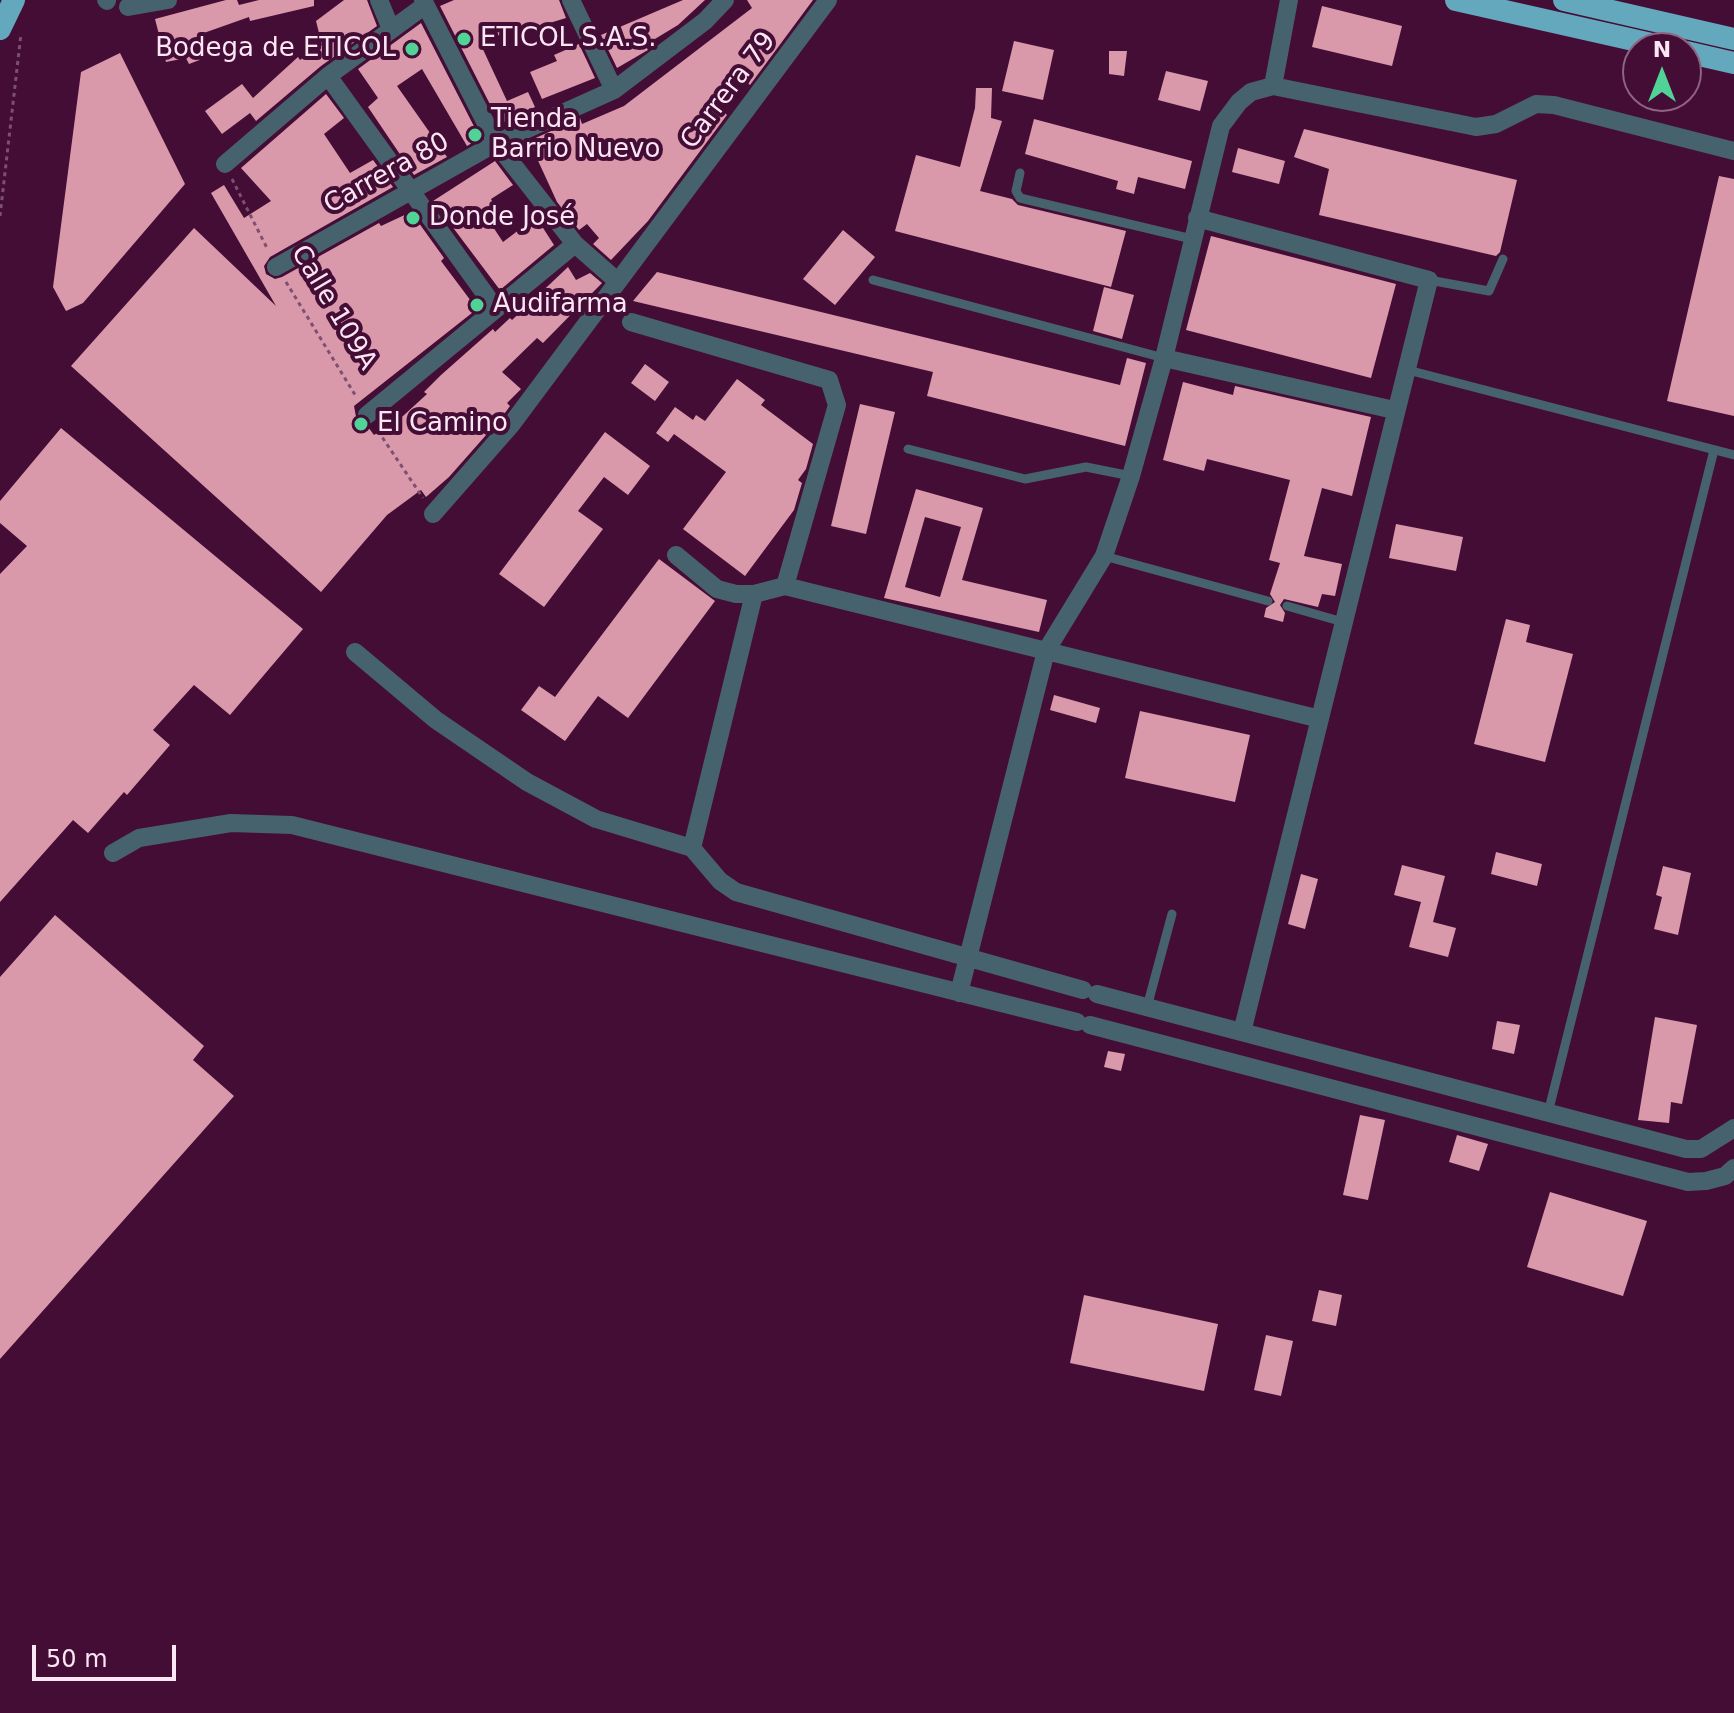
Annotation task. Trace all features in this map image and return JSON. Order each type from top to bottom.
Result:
[{"type":"highway","points":[[11,30],[14,0]]},
{"type":"highway","points":[[1456,0],[1599,13],[1734,39]]},
{"type":"highway","points":[[1564,0],[1637,32]]},
{"type":"highway","points":[[1702,56],[1734,63]]},
{"type":"street","points":[[128,7],[168,0]]},
{"type":"street","points":[[379,0],[391,29]]},
{"type":"street","points":[[571,0],[614,90]]},
{"type":"street","name":"Carrera 80","points":[[276,267],[496,143],[614,90],[705,21],[725,0]]},
{"type":"street","name":"Carrera 79","points":[[433,514],[511,425],[616,280],[750,108],[828,0]]},
{"type":"street","points":[[1273,86],[1289,0]]},
{"type":"street","points":[[225,164],[328,76],[424,3],[496,143],[575,244],[616,280]]},
{"type":"street","points":[[328,76],[496,309]]},
{"type":"street","points":[[959,993],[1046,651],[1104,556],[1131,476],[1164,358],[1221,126],[1251,92],[1273,86],[1476,127],[1496,124],[1536,104],[1554,105],[1734,151]]},
{"type":"street","points":[[1197,218],[1429,280],[1404,369],[1242,1032]]},
{"type":"street","points":[[367,415],[575,244]]},
{"type":"street","points":[[631,322],[829,380],[837,405],[785,586]]},
{"type":"street","points":[[1164,358],[1394,410]]},
{"type":"street","points":[[676,555],[717,589],[754,594],[785,586],[1320,719]]},
{"type":"street","points":[[692,848],[754,594]]},
{"type":"street","points":[[355,652],[436,720],[527,782],[596,819],[692,848],[720,881],[736,892],[968,960],[1686,1149],[1701,1149],[1734,1128]]},
{"type":"street","points":[[113,853],[139,838],[231,823],[292,825],[1083,1024],[1688,1182],[1725,1176],[1734,1168]]},
{"type":"lane","points":[[1020,173],[1016,191],[1020,198],[1192,239]]},
{"type":"lane","points":[[1429,280],[1489,291],[1503,259]]},
{"type":"lane","points":[[873,280],[1164,358]]},
{"type":"lane","points":[[1404,369],[1734,455]]},
{"type":"lane","points":[[908,449],[1025,479],[1086,467],[1131,476]]},
{"type":"lane","points":[[1548,1113],[1714,450]]},
{"type":"lane","points":[[1104,556],[1268,601]]},
{"type":"lane","points":[[1287,606],[1343,622]]},
{"type":"lane","points":[[1147,1007],[1172,914]]},
{"type":"path","points":[[0,216],[11,30]]},
{"type":"path","name":"Calle 109A","points":[[225,164],[276,267],[367,415],[433,514]]},
{"type":"building","points":[[226,0],[237,0],[239,5],[259,0],[314,0],[314,6],[250,21],[249,17],[201,34],[210,56],[189,64],[186,58],[166,62],[155,19]]},
{"type":"building","points":[[344,0],[367,0],[377,26],[321,66],[256,121],[250,113],[222,134],[205,111],[242,84],[253,98],[298,57],[300,60],[322,45],[316,21]]},
{"type":"building","points":[[454,0],[559,0],[566,18],[530,29],[528,23],[480,43],[507,101],[528,92],[535,107],[500,124],[440,6]]},
{"type":"building","points":[[683,0],[705,0],[678,25],[645,45],[648,50],[617,68],[601,35]]},
{"type":"building","points":[[747,0],[813,0],[750,85],[740,75],[711,98],[727,115],[648,221],[611,260],[593,244],[599,238],[587,224],[579,230],[557,202],[529,141],[580,118],[582,124],[624,106],[752,8]]},
{"type":"building","points":[[1322,6],[1402,26],[1392,66],[1312,47]]},
{"type":"building","points":[[421,23],[480,138],[467,146],[422,69],[397,86],[447,157],[414,175],[368,107],[378,98],[358,69]]},
{"type":"building","points":[[1014,41],[1054,50],[1043,100],[1002,91]]},
{"type":"building","points":[[579,44],[595,78],[542,99],[530,72],[557,61],[554,55]]},
{"type":"building","points":[[1109,51],[1127,51],[1124,76],[1109,74]]},
{"type":"building","points":[[120,53],[185,184],[83,303],[66,311],[53,287],[81,72]]},
{"type":"building","points":[[1166,71],[1208,81],[1200,111],[1158,100]]},
{"type":"building","points":[[976,88],[992,88],[991,118],[1002,121],[980,191],[1012,199],[1018,205],[1126,231],[1111,287],[895,231],[916,155],[960,167],[975,108]]},
{"type":"building","points":[[326,94],[344,118],[324,134],[350,173],[373,160],[393,187],[270,257],[264,266],[266,274],[275,279],[282,277],[379,223],[381,226],[411,212],[444,258],[441,261],[477,309],[354,406],[357,422],[368,427],[374,435],[403,416],[427,394],[424,392],[441,375],[493,329],[495,332],[510,318],[512,320],[568,267],[576,280],[590,273],[602,283],[543,343],[537,338],[502,372],[521,389],[507,403],[510,406],[502,417],[449,477],[426,497],[421,490],[387,515],[321,592],[71,366],[194,228],[276,306],[211,193],[224,185],[244,218],[271,201],[241,168]]},
{"type":"building","points":[[1034,119],[1192,161],[1185,189],[1138,177],[1134,194],[1116,189],[1118,181],[1025,154]]},
{"type":"building","points":[[1304,129],[1517,180],[1500,252],[1496,256],[1319,215],[1329,169],[1294,157]]},
{"type":"building","points":[[1238,148],[1285,161],[1279,184],[1232,172]]},
{"type":"building","points":[[495,161],[513,185],[491,199],[494,205],[483,212],[503,242],[536,217],[554,245],[500,290],[433,201]]},
{"type":"building","points":[[1719,176],[1734,179],[1734,416],[1667,401]]},
{"type":"building","points":[[843,230],[875,257],[835,305],[803,279]]},
{"type":"building","points":[[1211,236],[1396,284],[1371,378],[1186,330]]},
{"type":"building","points":[[657,272],[1120,385],[1127,358],[1146,363],[1125,446],[927,396],[933,372],[633,301]]},
{"type":"building","points":[[1104,287],[1134,295],[1122,339],[1093,331]]},
{"type":"building","points":[[645,364],[669,382],[655,401],[631,383]]},
{"type":"building","points":[[737,379],[765,400],[761,405],[813,444],[806,469],[798,480],[802,483],[794,510],[745,576],[683,529],[726,472],[674,434],[668,442],[656,433],[675,407],[693,420],[696,415],[705,421]]},
{"type":"building","points":[[1183,382],[1233,395],[1235,386],[1371,417],[1352,496],[1322,488],[1304,556],[1342,564],[1335,596],[1322,594],[1318,607],[1284,599],[1280,605],[1285,613],[1283,622],[1264,617],[1266,608],[1275,602],[1270,594],[1280,563],[1269,560],[1290,480],[1207,459],[1204,471],[1163,460]]},
{"type":"building","points":[[860,404],[895,412],[866,534],[831,526]]},
{"type":"building","points":[[61,428],[303,629],[230,715],[194,685],[153,730],[170,745],[127,795],[124,792],[88,833],[73,820],[0,902],[0,574],[27,546],[0,523],[0,501]]},
{"type":"building","points":[[605,432],[650,466],[628,495],[604,477],[578,511],[603,529],[544,607],[499,574]]},
{"type":"building","points":[[916,489],[983,508],[962,580],[1047,600],[1039,632],[884,598]],"holes":[[[925,517],[961,527],[940,597],[905,587]]]},
{"type":"building","points":[[1396,524],[1463,537],[1456,571],[1389,558]]},
{"type":"building","points":[[659,559],[715,601],[628,718],[598,696],[565,741],[521,710],[539,686],[555,697]]},
{"type":"building","points":[[1506,619],[1530,625],[1526,642],[1573,654],[1545,762],[1474,744]]},
{"type":"building","points":[[1054,695],[1100,708],[1096,723],[1050,710]]},
{"type":"building","points":[[1140,711],[1250,735],[1235,802],[1125,778]]},
{"type":"building","points":[[1496,852],[1542,864],[1537,886],[1491,874]]},
{"type":"building","points":[[1402,865],[1445,876],[1433,922],[1456,928],[1448,957],[1409,947],[1421,902],[1394,895]]},
{"type":"building","points":[[1663,866],[1691,873],[1678,935],[1654,929],[1662,897],[1656,895]]},
{"type":"building","points":[[1301,874],[1318,879],[1305,929],[1288,924]]},
{"type":"building","points":[[55,915],[204,1046],[193,1060],[234,1096],[0,1359],[0,977]]},
{"type":"building","points":[[1655,1017],[1697,1025],[1682,1104],[1671,1102],[1669,1123],[1638,1120]]},
{"type":"building","points":[[1497,1021],[1520,1025],[1514,1054],[1492,1049]]},
{"type":"building","points":[[1108,1051],[1125,1054],[1121,1071],[1104,1067]]},
{"type":"building","points":[[1360,1115],[1385,1120],[1368,1200],[1343,1195]]},
{"type":"building","points":[[1457,1135],[1488,1144],[1479,1171],[1449,1162]]},
{"type":"building","points":[[1550,1192],[1647,1221],[1623,1296],[1527,1267]]},
{"type":"building","points":[[1319,1290],[1342,1295],[1336,1326],[1312,1321]]},
{"type":"building","points":[[1084,1295],[1218,1324],[1204,1391],[1070,1363]]},
{"type":"building","points":[[1266,1335],[1293,1341],[1281,1396],[1254,1390]]},
{"type":"place","name":"ETICOL S.A.S.","points":[[464,39]]},
{"type":"place","name":"Bodega de ETICOL","points":[[412,49]]},
{"type":"place","name":"Tienda Barrio Nuevo","points":[[475,135]]},
{"type":"place","name":"Donde José","points":[[413,218]]},
{"type":"place","name":"Audifarma","points":[[477,305]]},
{"type":"place","name":"El Camino","points":[[361,424]]}]
